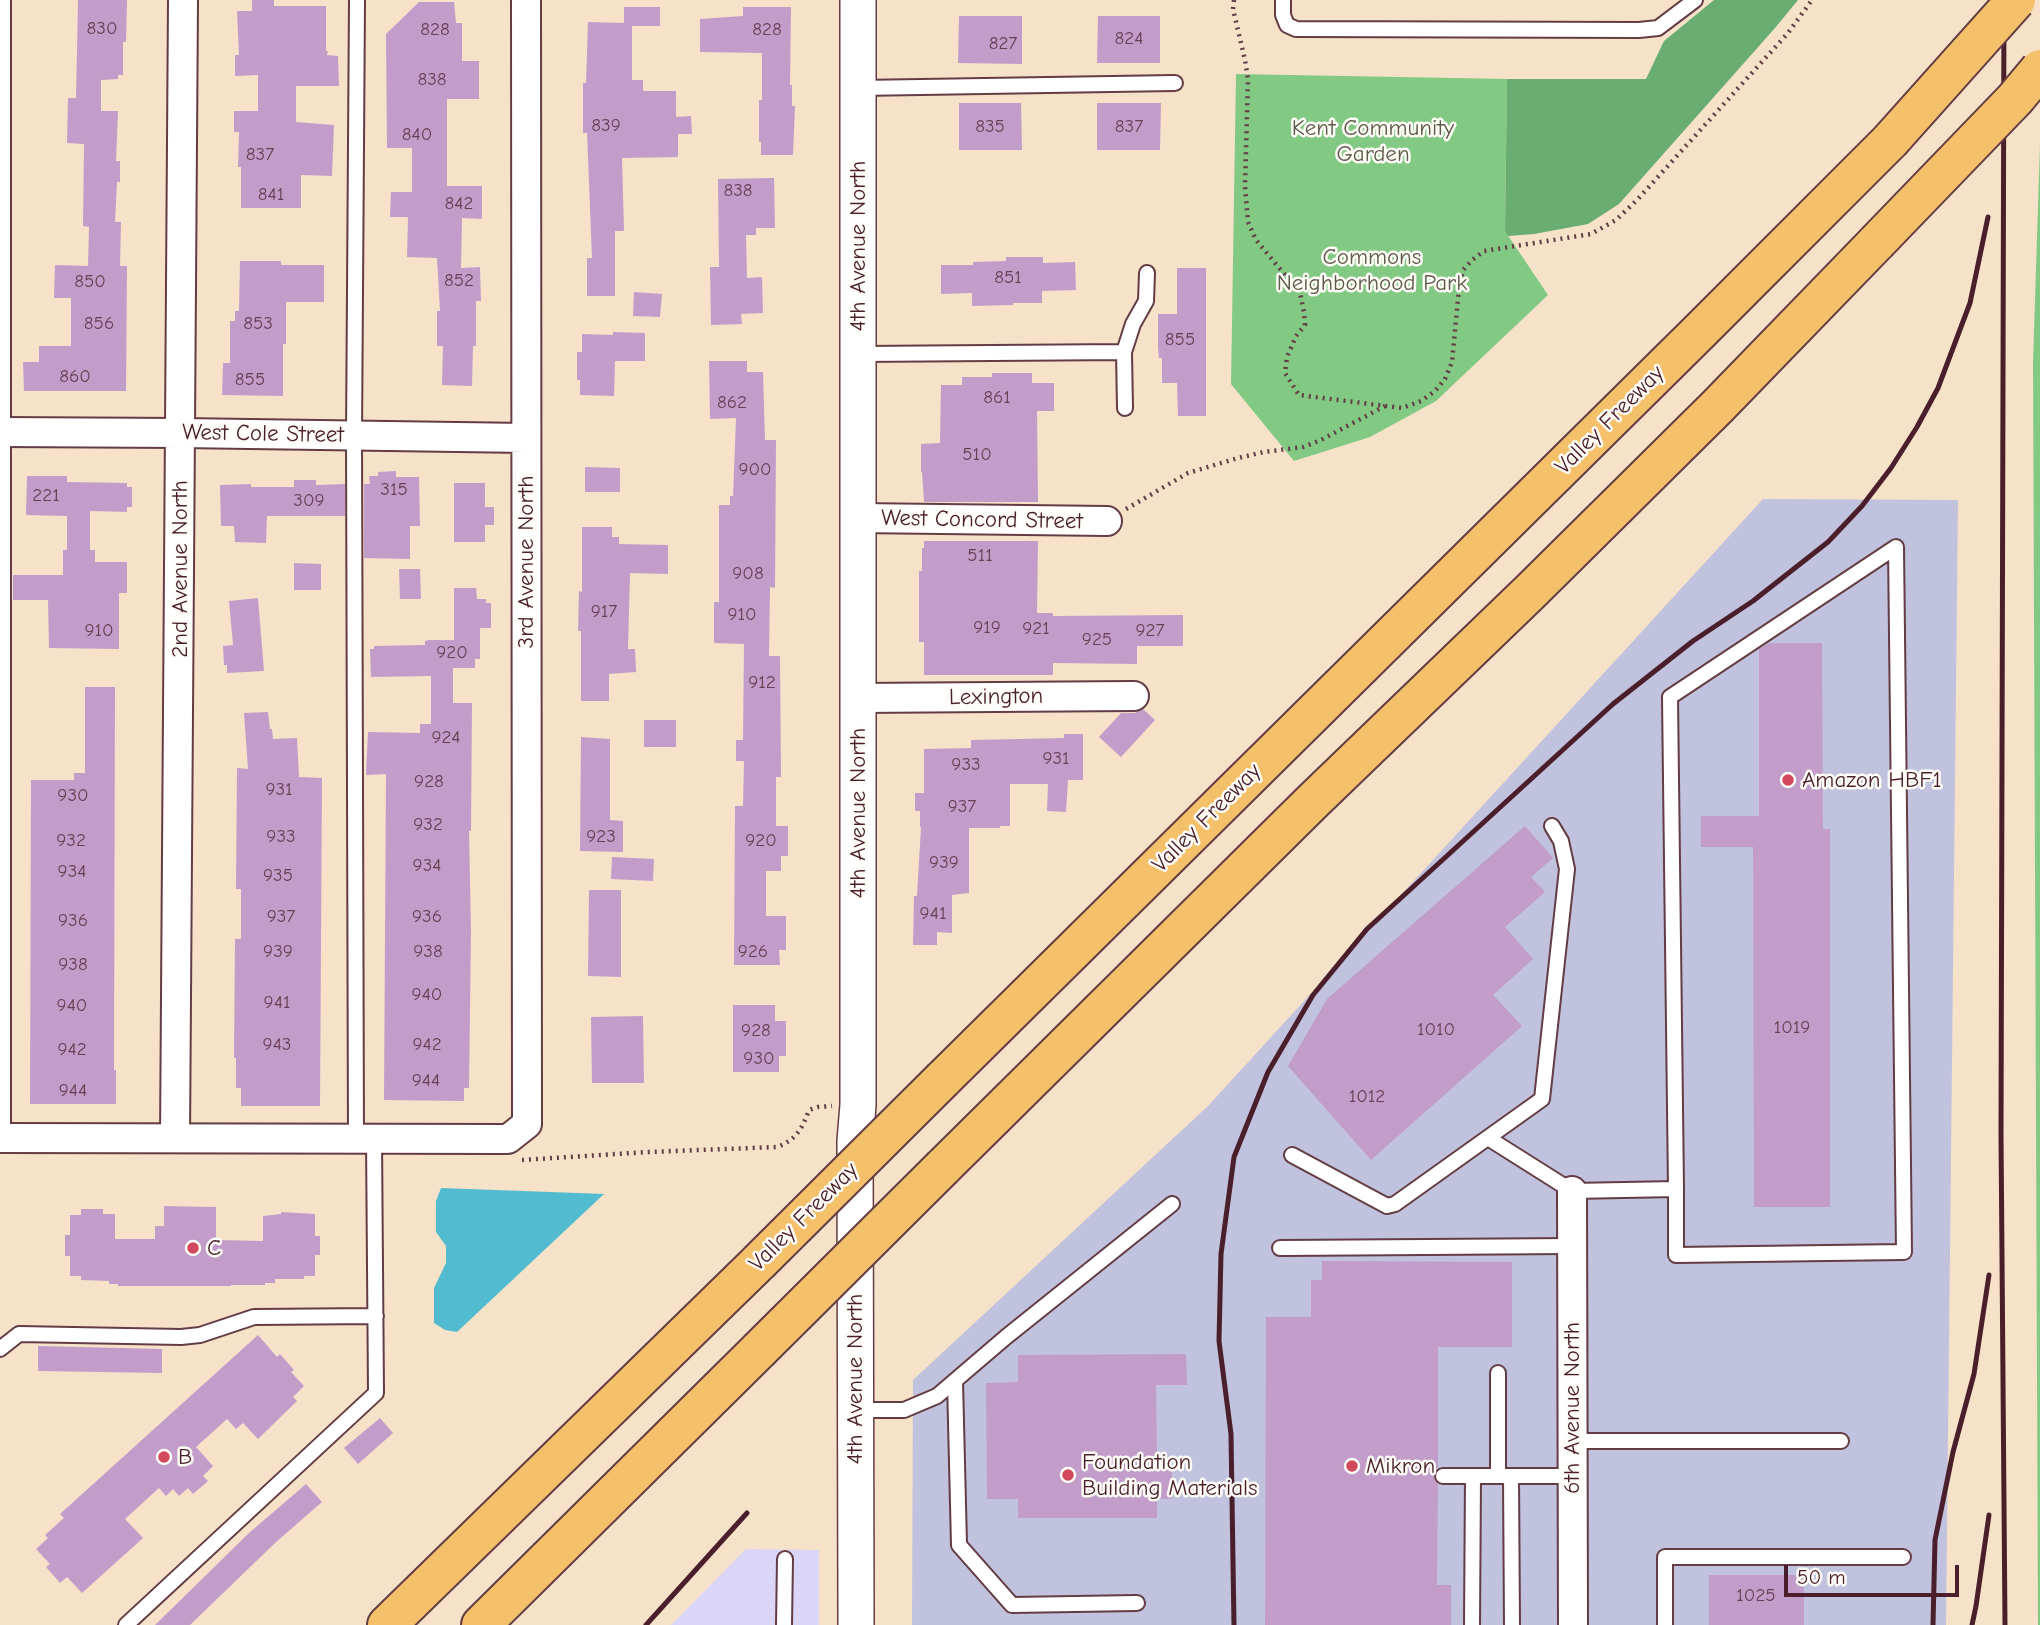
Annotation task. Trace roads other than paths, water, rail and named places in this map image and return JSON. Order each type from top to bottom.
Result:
[{"type":"highway","name":"Valley Freeway","points":[[387,1625],[759,1262],[1698,333],[1890,141],[2016,0]]},
{"type":"highway","points":[[481,1625],[1312,801],[1530,592],[1717,406],[2015,99],[2040,69]]},
{"type":"street","name":"2nd Avenue North","points":[[175,1138],[183,0]]},
{"type":"street","name":"3rd Avenue North","points":[[365,1139],[508,1139],[527,1124],[526,0]]},
{"type":"street","name":"4th Avenue North","points":[[856,1625],[854,1410],[855,1141],[858,1105],[858,0]]},
{"type":"street","name":"West Cole Street","points":[[1,432],[526,438]]},
{"type":"street","name":"West Concord Street","points":[[858,518],[1107,521]]},
{"type":"street","name":"Lexington","points":[[858,698],[1134,696]]},
{"type":"street","points":[[2,1138],[365,1139]]},
{"type":"street","name":"6th Avenue North","points":[[1572,1191],[1573,1625]]},
{"type":"lane","points":[[2,1138],[3,0]]},
{"type":"lane","points":[[126,1625],[376,1393],[376,1316],[365,1139],[354,436],[358,0]]},
{"type":"lane","points":[[1283,0],[1283,15],[1287,25],[1296,29],[1639,30],[1658,28],[1695,0]]},
{"type":"lane","points":[[858,88],[1175,83]]},
{"type":"lane","points":[[1125,408],[1124,352],[1133,324],[1146,301],[1147,273]]},
{"type":"lane","points":[[858,354],[1124,352]]},
{"type":"lane","points":[[1896,547],[1904,1252],[1676,1255],[1676,1189],[1670,697],[1896,547]]},
{"type":"lane","points":[[1292,1155],[1387,1206],[1395,1204],[1542,1099],[1567,869],[1561,841],[1552,826]]},
{"type":"lane","points":[[1488,1138],[1572,1191],[1676,1189]]},
{"type":"lane","points":[[854,1410],[904,1410],[937,1396],[1172,1204]]},
{"type":"lane","points":[[1280,1248],[1572,1246]]},
{"type":"lane","points":[[0,1349],[19,1334],[181,1337],[200,1335],[254,1317],[376,1316]]},
{"type":"lane","points":[[1499,1373],[1511,1625]]},
{"type":"lane","points":[[955,1381],[959,1545],[1012,1605],[1137,1603]]},
{"type":"lane","points":[[1572,1441],[1841,1441]]},
{"type":"lane","points":[[1443,1476],[1573,1476]]},
{"type":"lane","points":[[1472,1625],[1474,1476]]},
{"type":"lane","points":[[1665,1625],[1665,1557],[1903,1557]]},
{"type":"lane","points":[[784,1625],[785,1559]]},
{"type":"water","points":[[441,1188],[604,1194],[457,1332],[445,1330],[434,1323],[434,1288],[446,1263],[446,1246],[436,1232],[436,1201]]},
{"type":"railway","points":[[2004,0],[2001,1134],[2005,1625]]},
{"type":"railway","points":[[1234,1625],[1231,1434],[1219,1341],[1221,1254],[1234,1157],[1268,1072],[1313,995],[1367,929],[1613,704],[1693,641],[1753,601],[1828,542],[1862,506],[1891,468],[1938,388],[1970,303],[1988,217]]},
{"type":"railway","points":[[1933,1625],[1935,1540],[1953,1452],[1974,1374],[1989,1275]]},
{"type":"railway","points":[[646,1625],[747,1513]]},
{"type":"railway","points":[[1972,1625],[1989,1515]]},
{"type":"place","name":"Amazon HBF1","points":[[1788,780]]},
{"type":"place","name":"C","points":[[193,1248]]},
{"type":"place","name":"B","points":[[164,1457]]},
{"type":"place","name":"Mikron","points":[[1352,1466]]},
{"type":"place","name":"Foundation Building Materials","points":[[1068,1475]]},
{"type":"park label","name":"Kent Community Garden","points":[[1373,141]]},
{"type":"park label","name":"Commons Neighborhood Park","points":[[1372,270]]}]
